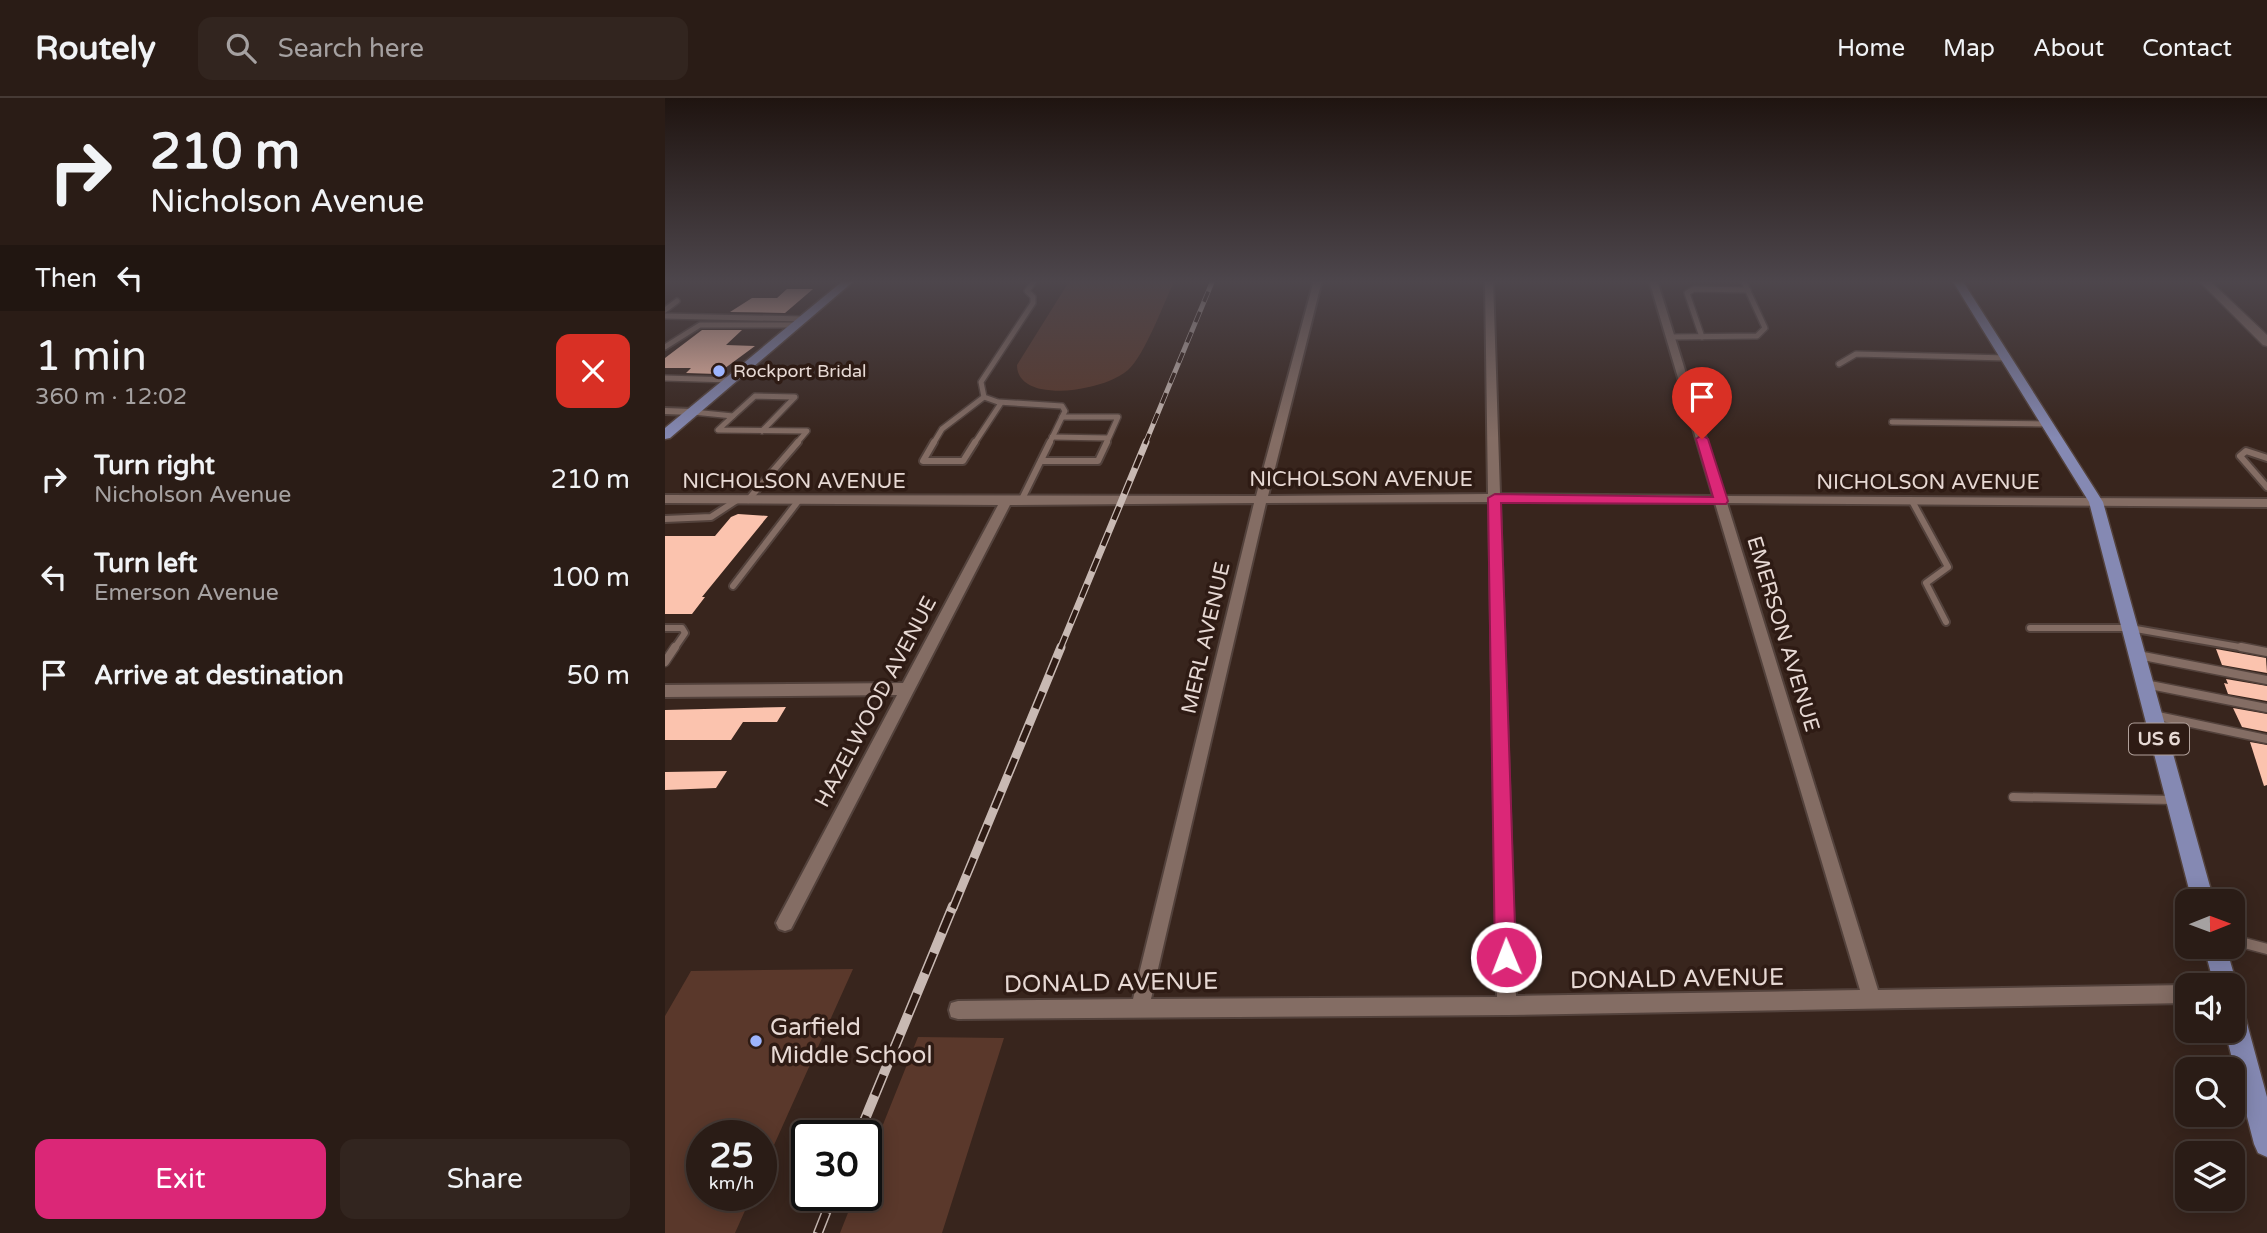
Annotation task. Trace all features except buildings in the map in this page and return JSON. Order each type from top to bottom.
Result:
[{"type":"main road","points":[[665,435],[786,333]]},
{"type":"main road","name":"US 6","points":[[1990,333],[2096,502],[2200,889]]},
{"type":"main road","points":[[2240,1043],[2267,1144]]},
{"type":"street","name":"MERL AVENUE","points":[[1140,1007],[1261,499],[1304,333]]},
{"type":"street","points":[[1490,333],[1507,1006]]},
{"type":"street","name":"EMERSON AVENUE","points":[[1670,333],[1872,1000]]},
{"type":"street","points":[[665,411],[692,412]]},
{"type":"street","name":"NICHOLSON AVENUE","points":[[665,499],[1014,501],[1495,498],[2267,503]]},
{"type":"street","name":"HAZELWOOD AVENUE","points":[[785,923],[906,689],[1014,501]]},
{"type":"street","points":[[665,691],[906,689]]},
{"type":"street","name":"DONALD AVENUE","points":[[958,1010],[1507,1006],[2175,994]]},
{"type":"lane","points":[[665,347],[687,333]]},
{"type":"lane","points":[[984,397],[981,382],[1013,333]]},
{"type":"lane","points":[[1701,333],[1702,337]]},
{"type":"lane","points":[[1671,337],[1757,336],[1760,333]]},
{"type":"lane","points":[[1839,364],[1857,354],[2006,358]]},
{"type":"lane","points":[[665,379],[730,380]]},
{"type":"lane","points":[[665,519],[709,518],[720,515],[742,500],[807,431],[762,431],[718,430],[755,396],[795,397],[762,431]]},
{"type":"lane","points":[[984,397],[942,429],[923,461],[963,461],[1001,402]]},
{"type":"lane","points":[[984,397],[1001,402],[1062,406],[1065,411],[1041,461],[1014,501]]},
{"type":"lane","points":[[692,412],[733,416]]},
{"type":"lane","points":[[1041,461],[1098,461],[1118,417],[1062,417]]},
{"type":"lane","points":[[1892,422],[2048,424]]},
{"type":"lane","points":[[1052,438],[1108,438]]},
{"type":"lane","points":[[2267,458],[2246,451],[2240,456],[2267,486]]},
{"type":"lane","points":[[733,586],[799,500]]},
{"type":"lane","points":[[1912,501],[1948,566],[1926,583],[1946,622]]},
{"type":"lane","points":[[665,628],[682,628],[684,636],[665,662]]},
{"type":"lane","points":[[2029,628],[2130,628],[2267,652]]},
{"type":"lane","points":[[2137,655],[2267,680]]},
{"type":"lane","points":[[2145,684],[2267,708]]},
{"type":"lane","points":[[2153,715],[2267,739]]},
{"type":"lane","points":[[2013,797],[2176,800]]},
{"type":"lane","points":[[2245,943],[2267,949]]},
{"type":"shaded area","points":[[1037,333],[1151,333],[1128,370],[1110,381],[1083,388],[1059,391],[1036,388],[1021,378],[1017,365]]},
{"type":"shaded area","name":"Garfield Middle School","points":[[853,969],[777,1138],[777,1120],[686,1120],[686,1211],[745,1211],[735,1233],[665,1233],[665,1016],[691,971]]},
{"type":"shaded area","points":[[918,1037],[1004,1038],[942,1233],[840,1233],[849,1211],[882,1211],[882,1127]]},
{"type":"railway","points":[[1145,444],[1191,333]]},
{"type":"railway","points":[[1060,649],[1146,442]]},
{"type":"railway","points":[[953,908],[1061,647]]},
{"type":"railway","points":[[865,1120],[953,906]]},
{"type":"railway","points":[[818,1233],[827,1211]]},
{"type":"place","name":"Rockport Bridal","points":[[719,371]]},
{"type":"place","name":"Garfield Middle School","points":[[756,1041]]},
{"type":"route","points":[[1506,957],[1495,498],[1721,501],[1702,439]]}]
